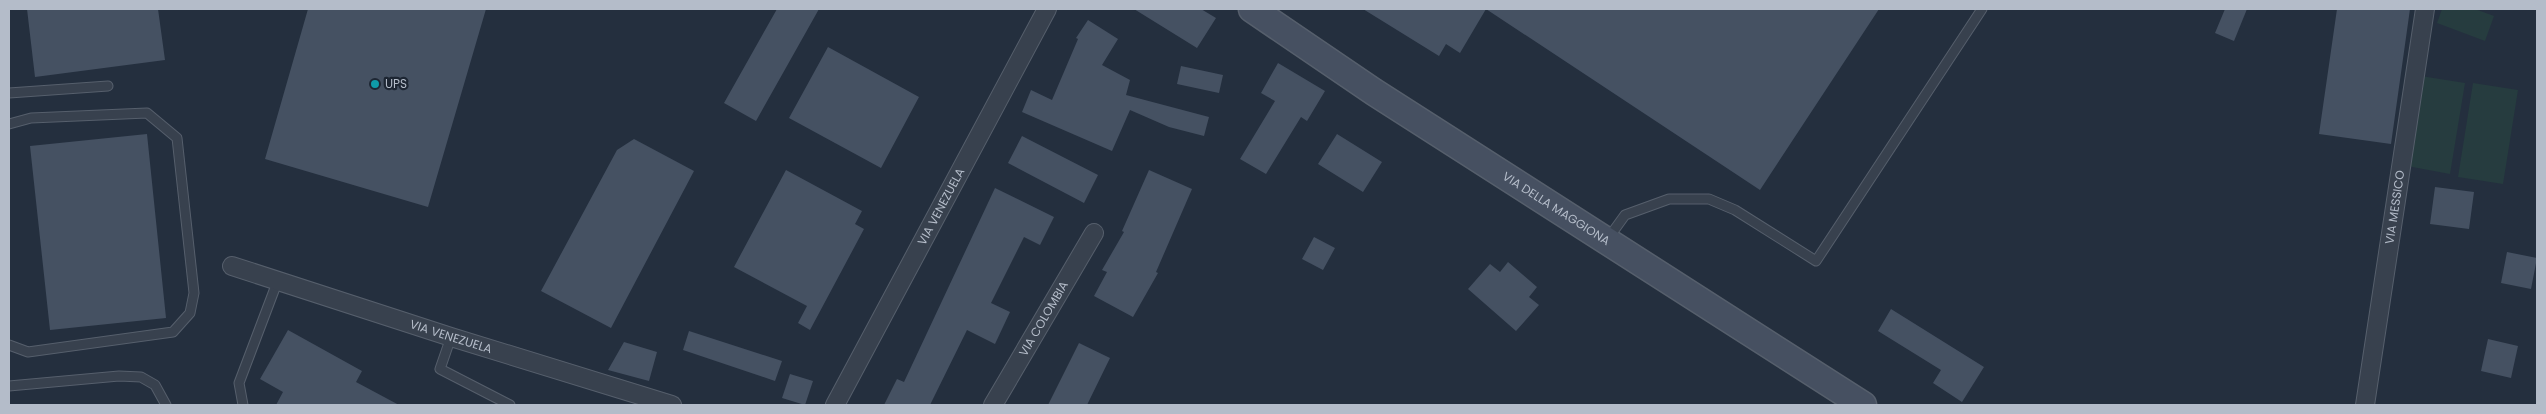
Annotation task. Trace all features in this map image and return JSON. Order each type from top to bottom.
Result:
[{"type":"street","name":"VIA VENEZUELA","points":[[835,405],[1047,9]]},
{"type":"street","name":"VIA DELLA MAGGIONA","points":[[1252,9],[1374,92],[1863,405]]},
{"type":"street","name":"VIA MESSICO","points":[[2365,405],[2425,9]]},
{"type":"street","name":"VIA COLOMBIA","points":[[993,405],[1094,233]]},
{"type":"street","name":"VIA VENEZUELA","points":[[232,266],[451,337],[672,405]]},
{"type":"lane","points":[[1607,240],[1626,215],[1669,199],[1709,198],[1735,210],[1816,261],[1982,9]]},
{"type":"lane","points":[[9,93],[108,86]]},
{"type":"lane","points":[[9,124],[31,118],[147,113],[164,125],[177,138],[194,293],[190,313],[173,332],[28,352],[9,345]]},
{"type":"lane","points":[[243,405],[239,383],[279,280]]},
{"type":"lane","points":[[451,337],[440,369],[510,405]]},
{"type":"lane","points":[[9,386],[119,376],[141,378],[155,385],[166,405]]},
{"type":"green space","points":[[2442,9],[2475,9],[2494,16],[2485,41],[2437,23]]},
{"type":"green space","points":[[2421,76],[2465,83],[2450,174],[2407,166]]},
{"type":"green space","points":[[2473,83],[2518,90],[2503,184],[2458,177]]},
{"type":"building","points":[[27,9],[158,9],[165,60],[35,77]]},
{"type":"building","name":"UPS","points":[[308,9],[486,9],[428,207],[265,159]]},
{"type":"building","points":[[777,9],[819,9],[756,121],[724,103]]},
{"type":"building","points":[[1134,9],[1201,9],[1216,18],[1197,48]]},
{"type":"building","points":[[1363,9],[1486,9],[1460,53],[1446,44],[1439,56]]},
{"type":"building","points":[[1486,9],[1879,9],[1760,190]]},
{"type":"building","points":[[2225,9],[2247,9],[2234,41],[2215,33]]},
{"type":"building","points":[[2337,9],[2410,9],[2391,144],[2319,134]]},
{"type":"building","points":[[1088,20],[1118,39],[1102,65],[1130,80],[1126,95],[1209,117],[1204,136],[1169,127],[1130,110],[1112,151],[1022,112],[1031,90],[1052,100],[1078,39],[1076,38]]},
{"type":"building","points":[[828,47],[919,97],[881,168],[789,118]]},
{"type":"building","points":[[1278,63],[1325,91],[1307,121],[1301,117],[1266,174],[1240,159],[1275,101],[1261,93]]},
{"type":"building","points":[[1181,66],[1223,75],[1219,93],[1177,84]]},
{"type":"building","points":[[147,134],[166,318],[50,330],[30,146]]},
{"type":"building","points":[[1337,134],[1382,162],[1363,192],[1318,164]]},
{"type":"building","points":[[1022,136],[1098,175],[1084,203],[1008,163]]},
{"type":"building","points":[[634,139],[694,171],[611,328],[541,291],[617,150]]},
{"type":"building","points":[[786,170],[862,211],[855,224],[864,229],[810,330],[798,323],[807,306],[734,267]]},
{"type":"building","points":[[1149,170],[1192,189],[1156,272],[1158,273],[1133,317],[1094,296],[1107,272],[1102,270],[1124,232],[1122,231]]},
{"type":"building","points":[[2435,187],[2474,192],[2469,229],[2430,224]]},
{"type":"building","points":[[995,188],[1054,217],[1040,245],[1024,237],[991,303],[1010,312],[995,344],[967,330],[930,405],[884,405],[897,379],[904,382]]},
{"type":"building","points":[[1314,237],[1335,248],[1323,270],[1302,259]]},
{"type":"building","points":[[2507,252],[2537,258],[2531,289],[2501,283]]},
{"type":"building","points":[[1508,262],[1537,287],[1529,297],[1539,305],[1516,331],[1468,289],[1490,264],[1500,272]]},
{"type":"building","points":[[1891,309],[1984,367],[1962,402],[1933,383],[1941,370],[1878,331]]},
{"type":"building","points":[[288,330],[362,371],[356,382],[399,405],[276,405],[283,392],[260,379]]},
{"type":"building","points":[[689,331],[782,361],[775,381],[683,350]]},
{"type":"building","points":[[2488,339],[2518,346],[2511,378],[2481,371]]},
{"type":"building","points":[[624,342],[657,352],[649,381],[608,370]]},
{"type":"building","points":[[1079,343],[1110,358],[1087,405],[1048,405]]},
{"type":"building","points":[[790,374],[813,381],[805,405],[782,398]]},
{"type":"place","name":"UPS","points":[[375,84]]}]
